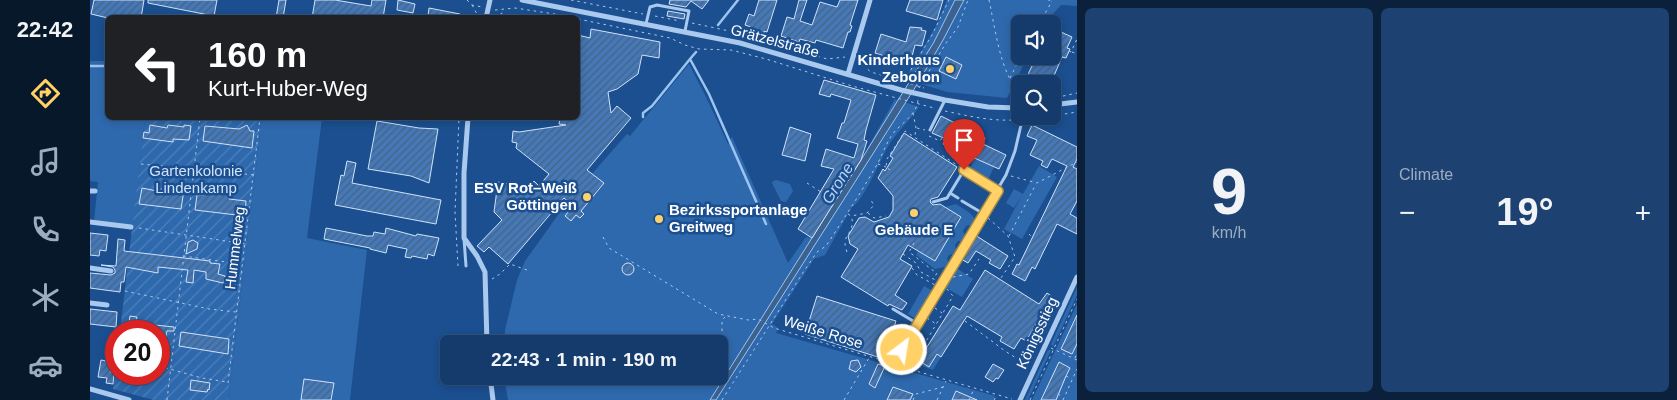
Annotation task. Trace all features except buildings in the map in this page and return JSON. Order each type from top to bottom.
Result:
[{"type":"street","points":[[487,15],[490,0]]},
{"type":"street","name":"Grätzelstraße","points":[[522,0],[740,43],[901,90],[945,100],[988,107],[1011,108]]},
{"type":"street","points":[[848,74],[870,0]]},
{"type":"street","points":[[1061,104],[1077,102]]},
{"type":"street","points":[[468,120],[464,172],[464,238],[481,261],[486,278],[487,335]]},
{"type":"street","points":[[90,222],[132,227]]},
{"type":"street","points":[[90,268],[111,271]]},
{"type":"street","name":"Königsstieg","points":[[1020,400],[1077,277]]},
{"type":"street","points":[[90,303],[107,305]]},
{"type":"street","points":[[491,385],[493,400]]},
{"type":"street","points":[[90,389],[129,400]]},
{"type":"lane","points":[[646,24],[650,7],[657,5],[689,11],[685,31]]},
{"type":"lane","points":[[930,130],[945,100]]},
{"type":"lane","points":[[894,364],[998,191],[1015,151],[1021,125]]},
{"type":"lane","points":[[933,202],[947,198],[964,170],[998,191]]},
{"type":"lane","points":[[950,193],[958,198]]},
{"type":"lane","points":[[962,201],[984,214]]},
{"type":"lane","points":[[464,238],[466,266]]},
{"type":"lane","points":[[893,308],[918,324]]},
{"type":"path","points":[[467,0],[478,15]]},
{"type":"path","points":[[917,86],[904,82],[932,35],[949,0]]},
{"type":"path","points":[[722,400],[767,325],[817,252],[826,246],[847,214],[878,164],[882,151],[918,104],[920,86],[958,27],[968,0]]},
{"type":"path","points":[[989,0],[1000,54],[1011,81]]},
{"type":"path","points":[[1045,15],[1053,1],[1048,0]]},
{"type":"path","points":[[472,5],[499,11],[515,8],[554,15]]},
{"type":"path","points":[[499,15],[506,10]]},
{"type":"path","points":[[580,19],[670,38],[684,45],[699,49],[731,50],[940,110],[976,118],[1011,120]]},
{"type":"path","points":[[1077,39],[1070,51],[1077,54]]},
{"type":"path","points":[[1009,78],[1016,65]]},
{"type":"path","points":[[1061,97],[1077,93]]},
{"type":"path","points":[[912,112],[916,128],[915,137]]},
{"type":"path","points":[[1061,115],[1077,112]]},
{"type":"path","points":[[167,400],[200,120]]},
{"type":"path","name":"Hummelweg","points":[[171,369],[202,378],[228,382],[260,120]]},
{"type":"path","points":[[458,266],[455,212],[459,120]]},
{"type":"path","points":[[916,128],[930,130]]},
{"type":"path","points":[[886,168],[887,159],[905,131],[964,170]]},
{"type":"path","points":[[930,137],[940,141],[942,138]]},
{"type":"path","points":[[1008,236],[1037,183],[1077,162]]},
{"type":"path","points":[[141,164],[254,175]]},
{"type":"path","points":[[878,164],[890,170]]},
{"type":"path","points":[[1006,175],[1037,183]]},
{"type":"path","points":[[807,183],[821,192]]},
{"type":"path","points":[[847,214],[851,216],[867,212],[874,205],[870,199]]},
{"type":"path","points":[[867,212],[874,218],[886,216]]},
{"type":"path","points":[[984,214],[1008,236],[1015,257],[1001,278]]},
{"type":"path","points":[[847,252],[845,245],[846,236],[852,225],[851,216]]},
{"type":"path","points":[[132,227],[246,244]]},
{"type":"path","points":[[603,236],[609,248],[707,308],[726,316],[722,320],[722,331]]},
{"type":"path","points":[[909,252],[914,243]]},
{"type":"path","points":[[905,249],[922,263],[946,278],[969,274],[978,259]]},
{"type":"path","points":[[902,254],[916,263],[921,272],[933,279],[953,296],[925,344],[910,337]]},
{"type":"path","points":[[183,256],[242,264]]},
{"type":"path","points":[[486,278],[494,279],[510,264],[527,270]]},
{"type":"path","points":[[912,268],[917,275],[941,286]]},
{"type":"path","points":[[933,279],[937,273]]},
{"type":"path","points":[[125,292],[209,309],[237,312]]},
{"type":"path","points":[[1030,400],[1077,299]]},
{"type":"path","points":[[930,304],[942,313]]},
{"type":"path","name":"Weiße Rose","points":[[726,316],[748,320],[758,319],[767,325],[1016,400]]},
{"type":"path","points":[[923,316],[937,324]]},
{"type":"path","points":[[965,321],[1012,356],[1035,369]]},
{"type":"path","points":[[1054,349],[1076,359],[1077,353]]},
{"type":"path","points":[[844,400],[870,357]]},
{"type":"path","points":[[1063,400],[1077,369]]},
{"type":"path","points":[[1066,376],[1072,379]]},
{"type":"path","points":[[937,400],[946,380]]},
{"type":"path","points":[[913,400],[916,394],[943,387]]},
{"type":"path","points":[[969,400],[974,388]]},
{"type":"path","points":[[1058,394],[1064,397]]},
{"type":"path","points":[[994,400],[997,395]]},
{"type":"green space","points":[[947,0],[1077,0],[1077,6],[1061,5],[1052,15],[1011,15],[1011,65],[1024,65],[1018,75],[1011,75],[1011,90],[1007,98],[947,92],[905,79],[936,26]]},
{"type":"green space","points":[[90,61],[105,61],[105,120],[145,120],[133,226],[94,221],[98,182],[90,181]]},
{"type":"green space","name":"Bezirkssportanlage Greitweg","points":[[689,64],[728,144],[732,137],[788,263],[806,237],[812,238],[861,160],[895,99],[919,107],[887,147],[865,191],[852,207],[825,255],[814,259],[772,324],[778,328],[776,333],[995,396],[993,400],[508,400],[506,385],[728,385],[728,335],[505,335],[517,280],[525,261],[568,201],[627,134],[630,136]]},
{"type":"green space","name":"Gartenkolonie Lindenkamp","points":[[145,120],[262,120],[228,400],[154,400],[113,389],[113,385],[170,385],[170,320],[121,320]]},
{"type":"green space","points":[[262,120],[322,120],[307,238],[367,250],[350,400],[228,400]]},
{"type":"green space","points":[[975,158],[994,167],[988,180],[970,168]]},
{"type":"green space","points":[[1039,166],[1057,177],[1022,239],[1004,229],[1022,195],[1014,208],[1006,203],[1014,189],[1023,194]]},
{"type":"green space","points":[[776,180],[790,184],[793,191],[786,202],[781,201],[772,183]]},
{"type":"green space","points":[[956,204],[974,218],[973,226],[966,226],[963,231],[965,235],[955,245],[956,249],[947,258],[948,262],[945,267],[935,269],[916,255],[918,251],[935,260],[961,217],[945,207]]},
{"type":"green space","points":[[955,267],[973,279],[962,297],[943,286]]},
{"type":"green space","points":[[924,286],[933,291],[916,319],[908,314]]},
{"type":"green space","points":[[1077,287],[1077,295],[1053,347],[1051,344]]},
{"type":"green space","points":[[1077,304],[1077,400],[1032,400]]},
{"type":"green space","points":[[913,340],[941,357],[933,370],[906,360],[904,355]]},
{"type":"green space","points":[[1048,350],[1051,350],[1028,400],[1025,400]]},
{"type":"shaded area","points":[[955,0],[964,0],[918,83],[728,381],[728,371],[934,42]]},
{"type":"shaded area","points":[[719,385],[726,385],[716,400],[710,400]]},
{"type":"waterway","points":[[718,25],[738,0]]},
{"type":"waterway","points":[[696,52],[690,59],[709,94],[766,224]]},
{"type":"waterway","points":[[643,117],[643,113],[652,106],[690,59]]},
{"type":"waterway","points":[[90,66],[105,66]]},
{"type":"place","name":"Kinderhaus Zebolon","points":[[950,69]]},
{"type":"place","name":"ESV Rot–Weìß Göttingen","points":[[587,197]]},
{"type":"place","name":"Gebäude E","points":[[914,213]]},
{"type":"place","name":"Bezirkssportanlage Greitweg","points":[[659,219]]},
{"type":"route","points":[[902,350],[998,191],[964,170]]},
{"type":"water label","name":"Grone","points":[[837,183]]}]
